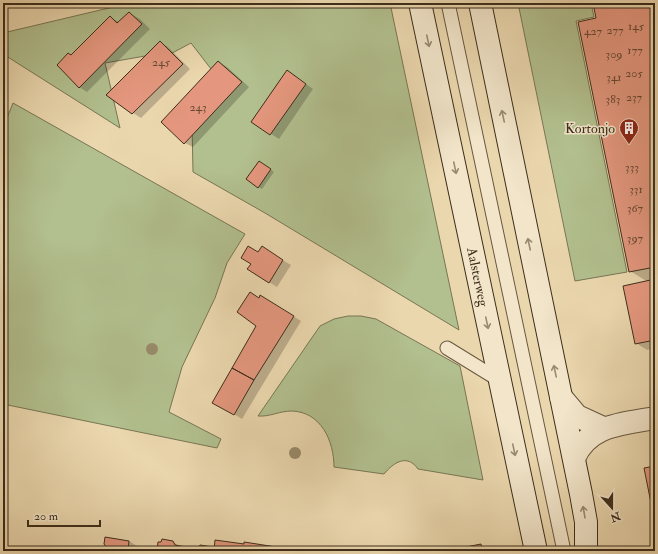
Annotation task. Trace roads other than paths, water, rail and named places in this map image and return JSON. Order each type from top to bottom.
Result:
[{"type":"main road","name":"Aalsterweg","points":[[420,3],[536,551]]},
{"type":"main road","points":[[480,3],[574,458],[586,522],[586,551]]},
{"type":"main road","points":[[561,397],[577,416],[603,428]]},
{"type":"main road","points":[[574,458],[586,440],[603,428],[655,418]]},
{"type":"lane","name":"Aalsterweg","points":[[448,3],[564,551]]},
{"type":"lane","points":[[447,348],[499,380]]},
{"type":"place","name":"Kortonjo","points":[[629,145]]}]
